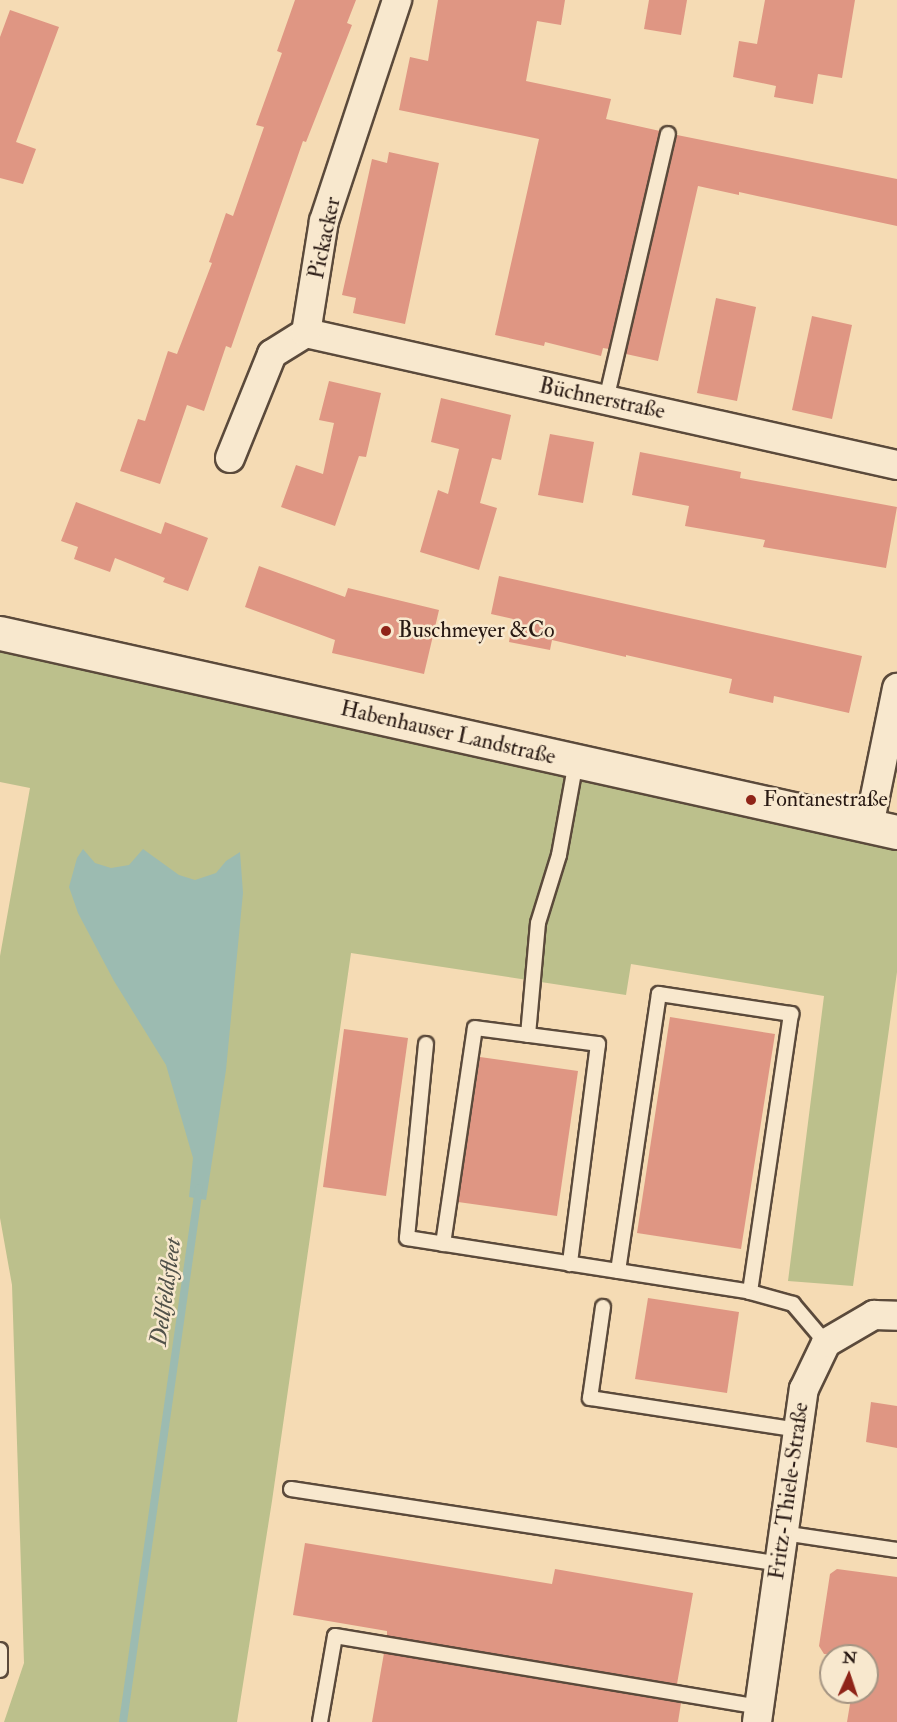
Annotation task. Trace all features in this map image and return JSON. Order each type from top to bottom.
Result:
[{"type":"street","name":"Pickacker","points":[[306,333],[324,221],[397,0]]},
{"type":"street","name":"Büchnerstraße","points":[[306,333],[897,465]]},
{"type":"street","points":[[230,458],[272,354],[306,333]]},
{"type":"street","name":"Habenhauser Landstraße","points":[[0,633],[883,829]]},
{"type":"street","points":[[883,829],[897,688]]},
{"type":"street","points":[[826,1343],[874,1314],[897,1316]]},
{"type":"street","name":"Fritz-Thiele-Straße","points":[[758,1715],[804,1389],[826,1343]]},
{"type":"lane","points":[[606,400],[668,134]]},
{"type":"lane","points":[[528,1035],[538,923],[559,855],[576,761]]},
{"type":"lane","points":[[618,1271],[660,994],[780,1012],[791,1014],[750,1292]]},
{"type":"lane","points":[[443,1244],[475,1028],[598,1044],[570,1264]]},
{"type":"lane","points":[[426,1044],[407,1238],[750,1292],[793,1304],[826,1343]]},
{"type":"lane","points":[[603,1307],[590,1398],[798,1430]]},
{"type":"lane","points":[[291,1489],[779,1564]]},
{"type":"lane","points":[[783,1533],[897,1550]]},
{"type":"lane","points":[[320,1722],[335,1636],[758,1715]]},
{"type":"lane","points":[[0,1650],[0,1670]]},
{"type":"green space","points":[[0,648],[497,761],[897,847],[897,972],[853,1286],[788,1281],[824,996],[631,964],[626,995],[351,953],[272,1501],[237,1722],[4,1722],[24,1663],[12,1285],[0,1218],[0,956],[30,788],[0,782]]},
{"type":"water","points":[[83,849],[95,863],[111,868],[129,865],[143,849],[179,875],[195,880],[216,873],[226,861],[240,852],[243,893],[226,1070],[206,1200],[189,1197],[193,1158],[166,1065],[114,981],[78,913],[69,887],[77,858]]},
{"type":"building","points":[[295,0],[356,0],[347,23],[352,25],[306,142],[303,141],[231,348],[226,346],[204,411],[187,405],[160,484],[120,471],[138,419],[145,421],[168,351],[177,354],[212,263],[209,262],[226,213],[233,216],[264,127],[256,125],[282,53],[277,51]]},
{"type":"building","points":[[438,0],[565,0],[561,25],[537,21],[526,81],[611,99],[606,119],[660,131],[609,349],[603,348],[601,356],[545,342],[544,346],[495,335],[539,139],[399,110],[410,57],[428,61]]},
{"type":"building","points":[[649,0],[687,0],[681,35],[644,29]]},
{"type":"building","points":[[765,0],[855,0],[842,78],[818,74],[813,104],[774,97],[776,86],[733,77],[739,41],[757,44]]},
{"type":"building","points":[[10,10],[59,27],[16,142],[36,149],[23,184],[0,178],[0,37]]},
{"type":"building","points":[[677,135],[897,179],[897,226],[739,192],[739,195],[698,186],[658,361],[626,354]]},
{"type":"building","points":[[389,152],[439,163],[405,324],[353,313],[356,298],[342,295],[372,159],[387,163]]},
{"type":"building","points":[[716,298],[756,307],[737,401],[697,393]]},
{"type":"building","points":[[812,316],[852,325],[832,419],[792,410]]},
{"type":"building","points":[[329,381],[381,393],[366,457],[359,456],[335,526],[281,507],[296,465],[323,474],[334,423],[319,420]]},
{"type":"building","points":[[441,398],[511,415],[501,460],[492,458],[480,503],[497,508],[479,570],[420,552],[438,490],[448,494],[459,449],[431,442]]},
{"type":"building","points":[[550,434],[594,442],[583,503],[538,495]]},
{"type":"building","points":[[640,452],[741,472],[740,478],[897,507],[886,568],[763,547],[765,540],[685,526],[689,506],[632,495]]},
{"type":"building","points":[[76,502],[161,534],[165,522],[208,538],[188,591],[163,582],[165,578],[115,558],[110,572],[74,559],[78,547],[61,541]]},
{"type":"building","name":"Buschmeyer &Co","points":[[259,566],[345,597],[348,588],[439,610],[424,674],[332,653],[335,640],[245,607]]},
{"type":"building","points":[[499,576],[862,656],[849,713],[774,696],[773,703],[729,693],[732,679],[626,655],[626,657],[552,640],[550,650],[509,642],[513,619],[491,614]]},
{"type":"building","points":[[670,1017],[775,1034],[741,1249],[637,1233]]},
{"type":"building","points":[[344,1029],[408,1038],[386,1196],[323,1187]]},
{"type":"building","points":[[480,1057],[578,1071],[557,1216],[458,1202]]},
{"type":"building","points":[[648,1298],[739,1312],[727,1393],[635,1379]]},
{"type":"building","points":[[871,1402],[897,1406],[897,1448],[866,1442]]},
{"type":"building","points":[[305,1543],[552,1584],[555,1569],[693,1593],[677,1684],[387,1636],[387,1631],[293,1615]]},
{"type":"building","points":[[837,1569],[897,1577],[897,1722],[847,1722],[850,1704],[879,1704],[879,1644],[819,1644],[830,1574]]},
{"type":"building","points":[[384,1653],[681,1703],[678,1722],[372,1722]]},
{"type":"waterway","name":"Dellfeldsfleet","points":[[123,1722],[199,1188]]},
{"type":"place","name":"Buschmeyer &Co","points":[[386,631]]},
{"type":"place","name":"Fontanestraße","points":[[751,800]]}]
